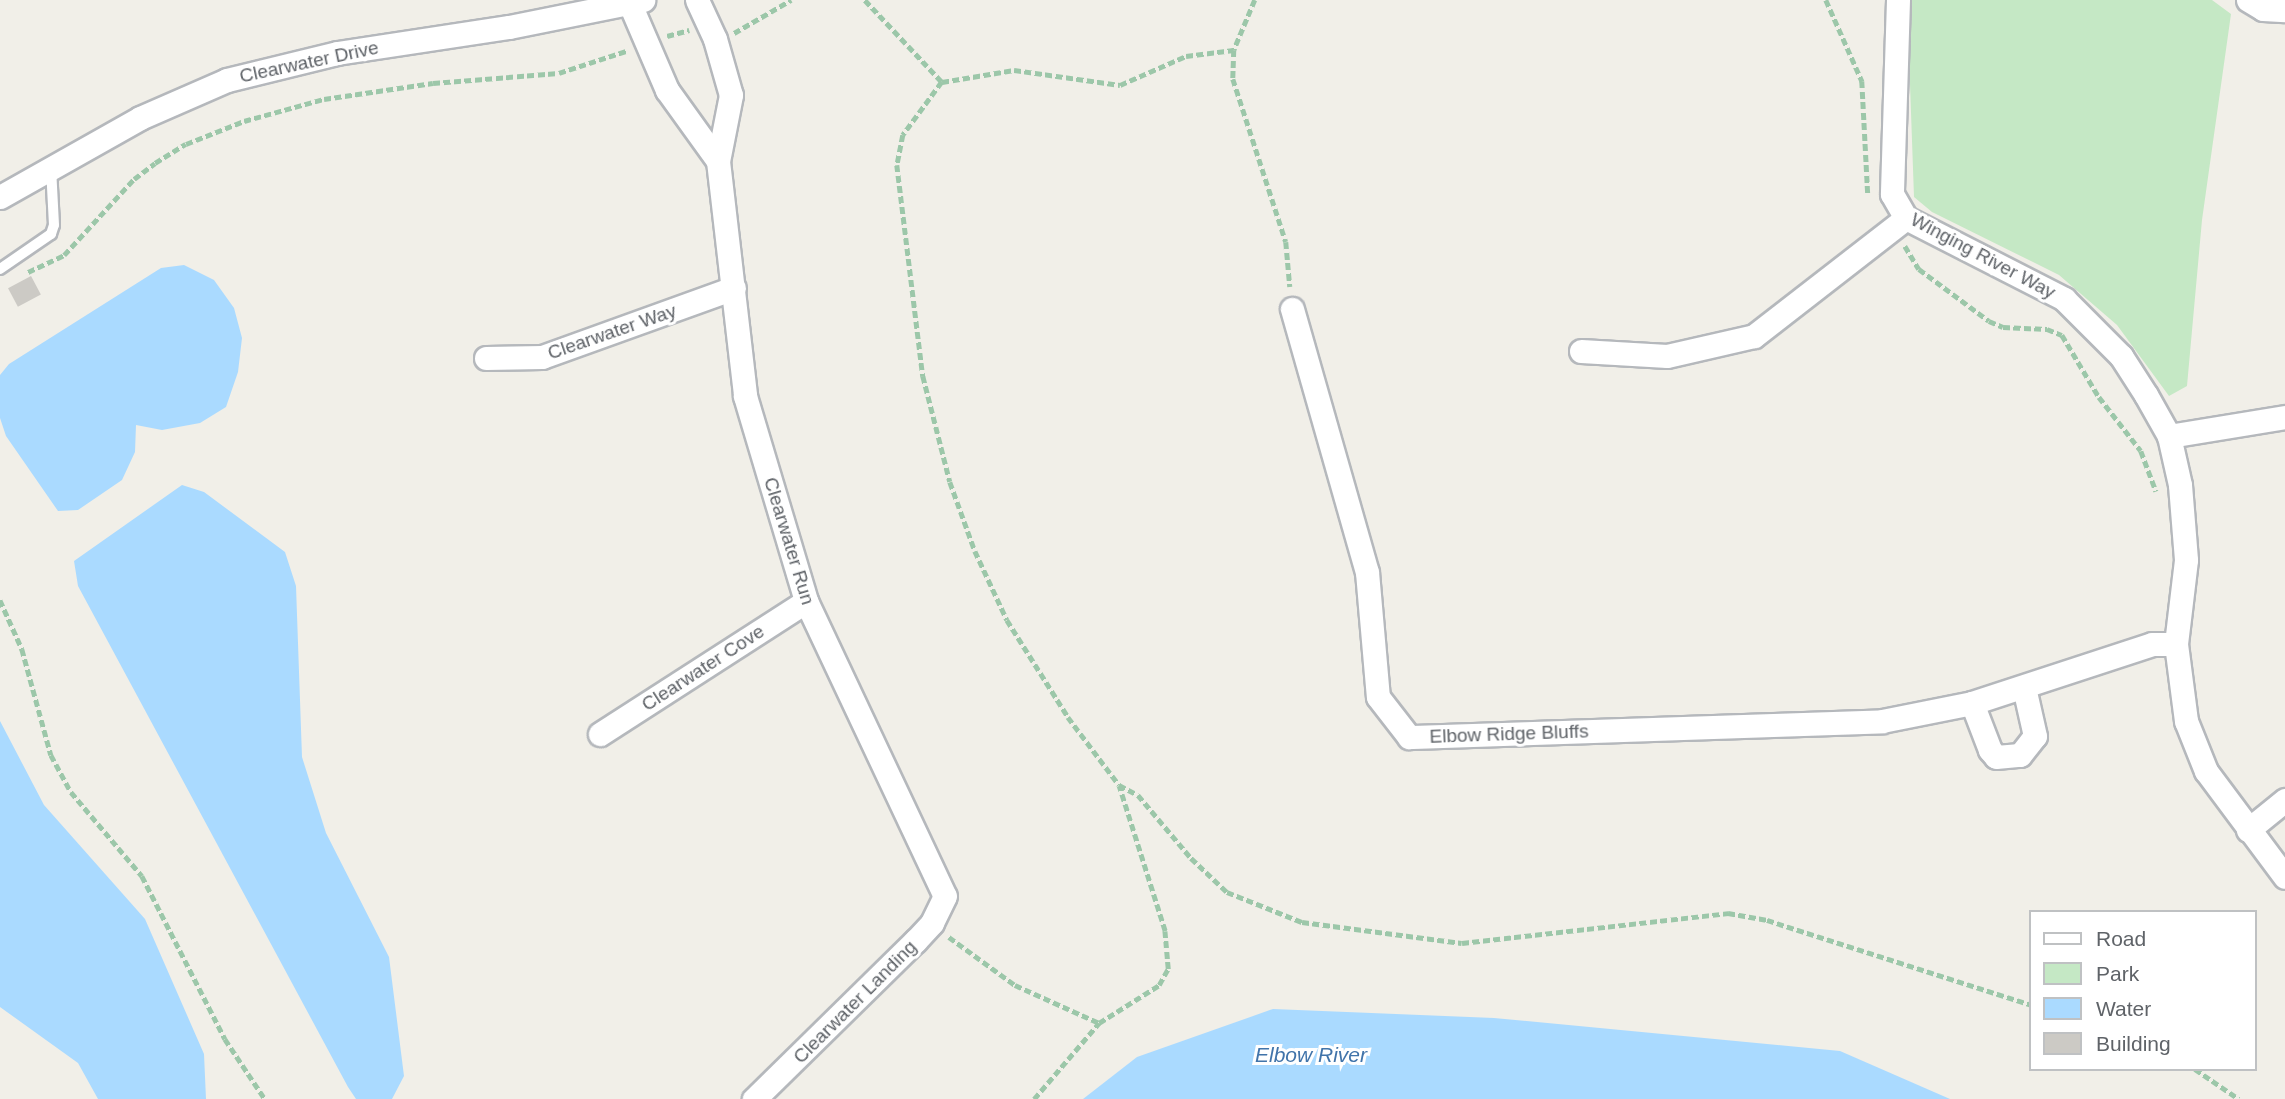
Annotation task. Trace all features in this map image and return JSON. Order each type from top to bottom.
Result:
[{"type":"street","name":"Clearwater Run","points":[[697,0],[715,39],[731,95],[718,160],[745,396],[806,601],[945,896]]},
{"type":"street","name":"Winging River Way","points":[[1898,0],[1892,194],[1901,222],[2064,299],[2121,356],[2169,436],[2180,485],[2186,560],[2176,644],[2186,720],[2206,771],[2248,830],[2284,874]]},
{"type":"street","points":[[2248,0],[2263,9],[2285,10]]},
{"type":"street","name":"Clearwater Run","points":[[637,2],[647,43],[667,90],[718,160]]},
{"type":"street","name":"Clearwater Drive","points":[[0,197],[51,164],[227,80],[337,53],[637,2]]},
{"type":"street","points":[[1581,351],[1667,356],[1754,336],[1901,222]]},
{"type":"street","name":"Clearwater Way","points":[[486,358],[542,357],[734,288]]},
{"type":"street","name":"Elbow Ridge Bluffs","points":[[1292,310],[1367,572],[1378,697],[1409,737],[1882,721],[1972,703],[2152,644],[2176,644]]},
{"type":"street","points":[[2169,436],[2285,417]]},
{"type":"street","name":"Clearwater Cove","points":[[600,734],[806,601]]},
{"type":"street","points":[[1972,703],[1990,750],[1996,757],[2020,755],[2035,736],[2024,687]]},
{"type":"street","points":[[2248,830],[2285,800]]},
{"type":"street","name":"Clearwater Landing","points":[[754,1099],[821,1038],[932,923],[945,896]]},
{"type":"lane","points":[[0,269],[51,234],[54,225],[51,164]]},
{"type":"path","points":[[22,276],[64,255],[134,179],[155,163],[186,144],[244,121],[324,99],[433,83],[559,73],[685,30],[697,30],[715,39],[741,31],[792,0]]},
{"type":"path","points":[[865,0],[942,82]]},
{"type":"path","points":[[1255,0],[1234,50],[1236,99],[1286,242],[1292,310]]},
{"type":"path","points":[[1825,0],[1862,81],[1868,194],[1901,222],[1919,268],[1989,321],[2003,327],[2047,329],[2062,335],[2099,397],[2141,451],[2159,501]]},
{"type":"path","points":[[1034,1099],[1099,1023],[1159,985],[1166,977],[1169,954],[1119,785],[1034,670],[975,551],[935,430],[923,376],[897,150],[942,82],[1014,70],[1120,85],[1186,56],[1234,50]]},
{"type":"path","points":[[0,600],[22,649],[51,755],[71,792],[142,876],[225,1039],[265,1099]]},
{"type":"path","points":[[1119,785],[1138,795],[1191,858],[1227,892],[1302,922],[1483,944],[1728,913],[1767,920],[2030,1005]]},
{"type":"path","points":[[932,923],[1015,985],[1099,1023]]},
{"type":"path","points":[[2198,1071],[2239,1099]]},
{"type":"green space","points":[[1907,0],[2212,0],[2231,14],[2202,220],[2187,386],[2169,396],[2117,325],[2059,275],[1932,212],[1914,197]]},
{"type":"water","points":[[184,265],[214,280],[234,308],[242,338],[238,372],[226,407],[200,423],[162,430],[136,425],[135,452],[122,480],[78,510],[58,511],[6,436],[0,418],[0,375],[9,364],[161,268]]},
{"type":"water","points":[[182,485],[204,492],[285,552],[296,586],[302,757],[326,833],[389,957],[404,1076],[392,1099],[356,1099],[348,1087],[78,586],[74,561]]},
{"type":"water","points":[[0,721],[44,805],[145,919],[204,1054],[206,1099],[98,1099],[78,1063],[0,1007]]},
{"type":"water","name":"Elbow River","points":[[1273,1009],[1494,1018],[1840,1051],[1950,1099],[1083,1099],[1137,1057]]},
{"type":"building","points":[[31,276],[41,295],[18,307],[8,288]]}]
